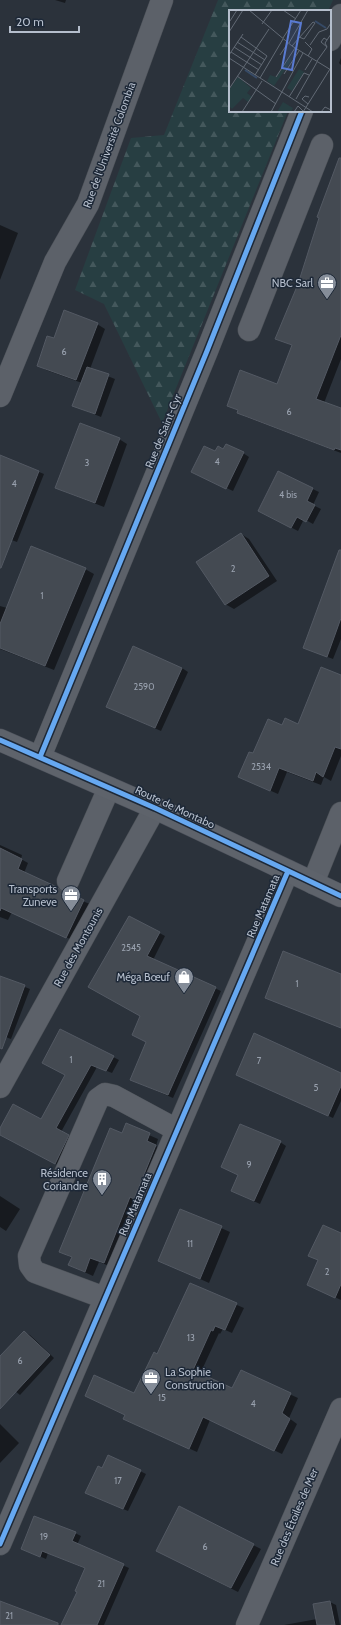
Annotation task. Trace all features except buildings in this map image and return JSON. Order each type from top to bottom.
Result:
[{"type":"main road","name":"Route de Montabo","points":[[0,740],[155,808],[341,896]]},
{"type":"street","name":"Rue de l'Université Colombia","points":[[0,396],[55,262],[88,204],[162,0]]},
{"type":"street","points":[[331,38],[341,15]]},
{"type":"street","name":"Rue de Saint-Cyr","points":[[40,757],[236,278],[302,112]]},
{"type":"street","points":[[249,330],[322,144]]},
{"type":"street","points":[[236,278],[252,286],[266,289]]},
{"type":"street","points":[[68,882],[109,788]]},
{"type":"street","name":"Rue des Montounis","points":[[0,1087],[155,808]]},
{"type":"street","points":[[312,883],[341,813]]},
{"type":"street","name":"Rue Matamata","points":[[0,1544],[288,872]]},
{"type":"street","points":[[105,1298],[35,1272],[30,1265],[29,1256],[98,1099],[105,1094],[114,1096],[177,1130]]},
{"type":"street","name":"Rue des Étoiles de Mer","points":[[247,1625],[341,1409]]},
{"type":"green space","points":[[218,0],[333,0],[328,10],[229,10],[229,112],[288,112],[162,423],[104,304],[75,290],[131,138],[164,135]]},
{"type":"cycle path","points":[[40,757],[207,351],[302,112]]},
{"type":"cycle path","points":[[0,740],[155,808],[341,896]]},
{"type":"cycle path","points":[[0,1544],[288,871]]},
{"type":"place","name":"NBC Sarl","points":[[327,300]]},
{"type":"place","name":"Transports Zuneve","points":[[71,912]]},
{"type":"place","name":"Méga Bœuf","points":[[184,994]]},
{"type":"place","name":"Résidence Coriandre","points":[[102,1196]]},
{"type":"place","name":"La Sophie Construction","points":[[151,1395]]}]
